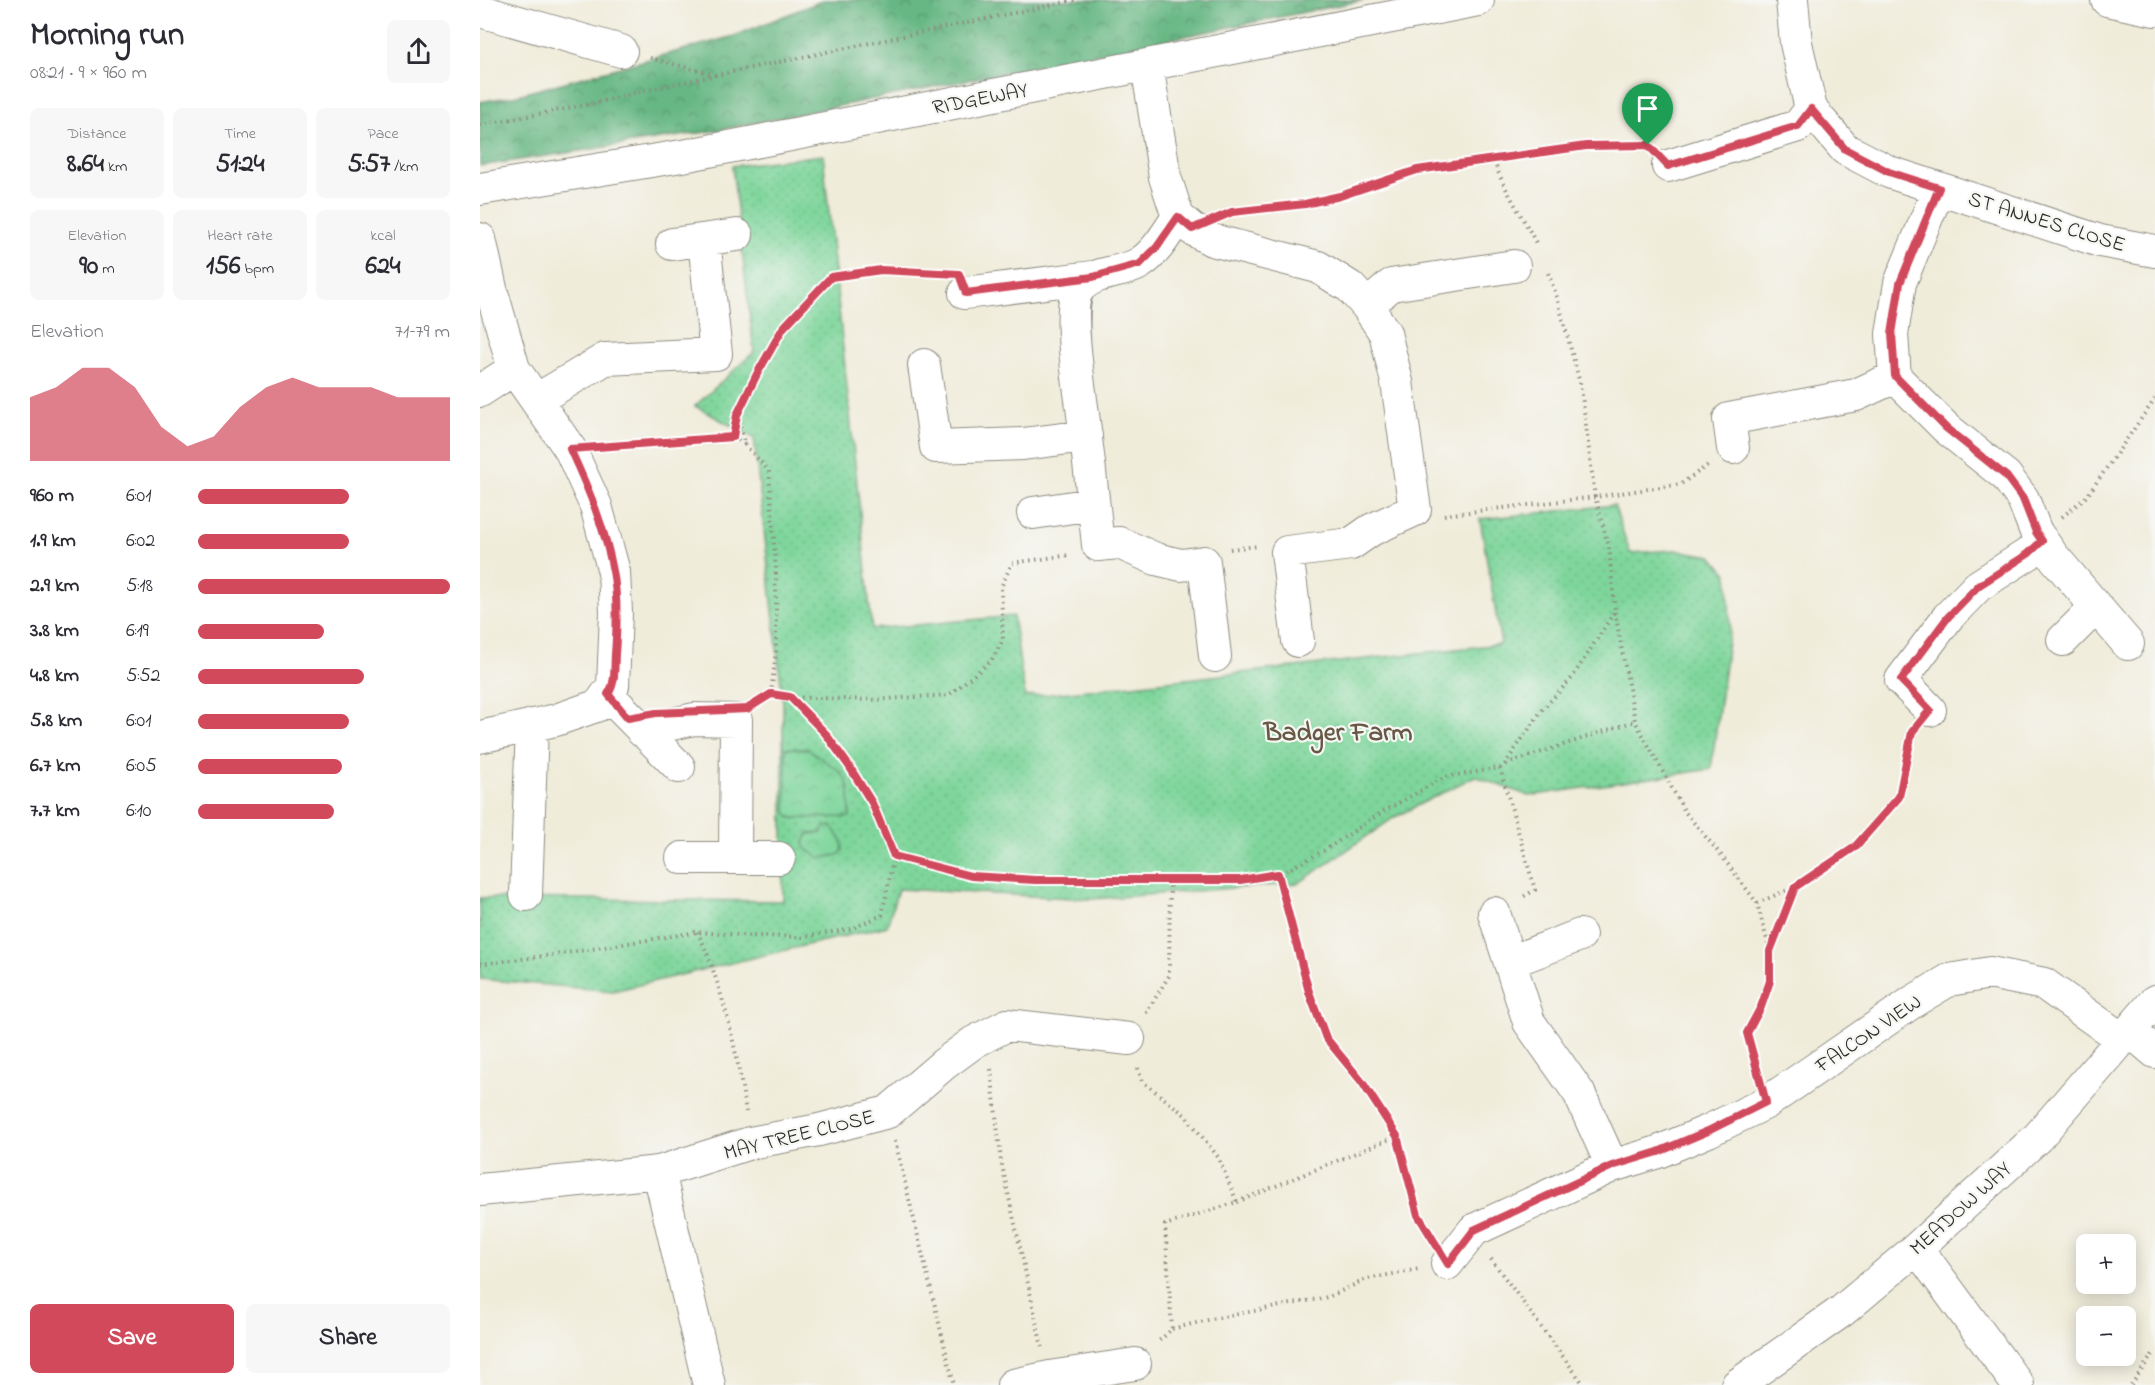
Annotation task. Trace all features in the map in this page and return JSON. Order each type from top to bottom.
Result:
[{"type":"street","name":"RIDGEWAY","points":[[480,189],[688,155],[1478,0]]},
{"type":"street","name":"ST ANNES CLOSE","points":[[1792,0],[1796,43],[1811,109],[1845,149],[1889,172],[2100,241],[2155,251]]},
{"type":"street","points":[[2107,0],[2155,10]]},
{"type":"street","points":[[480,11],[621,51]]},
{"type":"street","points":[[1148,65],[1165,177],[1185,223],[1212,240],[1318,267],[1350,287],[1367,306],[1385,333],[1397,382],[1414,510],[1371,530],[1351,544],[1287,552],[1298,641]]},
{"type":"street","points":[[1668,166],[1798,126],[1811,109]]},
{"type":"street","name":"ST ANNES CLOSE","points":[[1895,376],[1892,334],[1900,283],[1939,188]]},
{"type":"street","points":[[966,293],[1093,277],[1140,264],[1185,223]]},
{"type":"street","points":[[672,244],[737,235]]},
{"type":"street","points":[[480,239],[491,289],[514,369],[570,449],[596,506],[614,572],[616,612],[613,686],[599,705],[556,720],[480,737]]},
{"type":"street","points":[[536,400],[605,359],[716,354],[704,240]]},
{"type":"street","points":[[1367,306],[1391,285],[1527,258]]},
{"type":"street","points":[[1093,277],[1079,288],[1075,301],[1074,322],[1080,398],[1098,545],[1119,543],[1156,559],[1181,565],[1203,562],[1215,656]]},
{"type":"street","points":[[924,365],[936,447],[1023,444],[1086,436]]},
{"type":"street","points":[[480,391],[514,369]]},
{"type":"street","points":[[1733,448],[1729,419],[1856,395],[1895,376],[1946,428],[2006,476],[2023,499],[2040,539],[2128,644]]},
{"type":"street","points":[[1033,513],[1093,504]]},
{"type":"street","points":[[1930,710],[1901,680],[1948,617],[1978,586],[2028,554],[2040,539]]},
{"type":"street","points":[[2063,640],[2096,607]]},
{"type":"street","points":[[608,694],[679,767]]},
{"type":"street","points":[[642,731],[694,719],[736,720],[735,858]]},
{"type":"street","points":[[526,895],[532,725]]},
{"type":"street","points":[[682,858],[779,858]]},
{"type":"street","points":[[1494,913],[1529,1022],[1579,1093],[1612,1166]]},
{"type":"street","points":[[1510,962],[1580,935]]},
{"type":"street","name":"FALCON VIEW","points":[[1448,1264],[1474,1230],[1612,1166],[1658,1152],[1708,1131],[1766,1102],[1914,1000],[1949,980],[1990,973],[2044,984],[2155,1052]]},
{"type":"street","name":"MEADOW WAY","points":[[1737,1385],[1842,1311],[1917,1248],[2038,1137],[2155,1001]]},
{"type":"street","name":"MAY TREE CLOSE","points":[[480,1190],[659,1172],[750,1143],[819,1130],[888,1112],[944,1064],[1007,1025],[1129,1039]]},
{"type":"street","points":[[659,1172],[709,1385]]},
{"type":"street","points":[[1917,1248],[2018,1385]]},
{"type":"street","points":[[1013,1385],[1135,1364]]},
{"type":"path","points":[[480,125],[591,104],[664,86],[1076,0]]},
{"type":"path","points":[[621,51],[719,75]]},
{"type":"path","points":[[1185,223],[1232,212],[1305,204],[1340,196],[1417,170],[1586,146],[1648,145],[1668,166]]},
{"type":"path","points":[[1494,160],[1501,182],[1520,211],[1527,258]]},
{"type":"path","points":[[1546,268],[1557,297],[1581,387],[1595,497],[1609,547],[1615,611],[1635,721],[1684,812],[1721,855],[1757,903],[1770,951],[1770,981],[1761,1007],[1747,1033],[1766,1102]]},
{"type":"path","points":[[733,437],[737,415],[783,328],[831,277],[881,270],[959,274],[966,293]]},
{"type":"path","points":[[2040,539],[2087,496],[2155,399]]},
{"type":"path","points":[[737,415],[745,445]]},
{"type":"path","points":[[570,449],[733,437],[745,445],[769,471],[776,570],[776,651],[771,694]]},
{"type":"path","points":[[1414,510],[1429,517],[1681,484],[1733,448]]},
{"type":"path","points":[[1203,562],[1218,551],[1273,544],[1287,552]]},
{"type":"path","points":[[755,704],[771,694],[790,697],[871,700],[949,695],[991,661],[1003,640],[1001,587],[1012,563],[1075,555],[1098,545]]},
{"type":"path","points":[[894,856],[971,876],[1035,880],[1240,880],[1278,874],[1324,850],[1383,811],[1445,777],[1500,768],[1542,710],[1572,678],[1615,611]]},
{"type":"path","points":[[480,964],[554,955],[697,932],[803,937],[851,929],[882,915],[894,856],[872,803],[825,733],[790,697]]},
{"type":"path","points":[[1757,903],[1795,887],[1855,847],[1899,797],[1912,732],[1930,710]]},
{"type":"path","points":[[1505,764],[1635,721]]},
{"type":"path","points":[[1494,913],[1534,890],[1500,768]]},
{"type":"path","points":[[1135,1364],[1172,1329],[1212,1318],[1328,1297],[1367,1279],[1448,1264],[1418,1215],[1397,1136],[1362,1082],[1326,1038],[1309,992],[1278,874]]},
{"type":"path","points":[[1170,879],[1168,976],[1129,1039],[1142,1081],[1185,1115],[1218,1157],[1238,1202]]},
{"type":"path","points":[[1770,951],[1795,887]]},
{"type":"path","points":[[697,932],[704,943],[721,994],[735,1047],[750,1143]]},
{"type":"path","points":[[988,1035],[1001,1161],[1049,1377]]},
{"type":"path","points":[[888,1112],[954,1385]]},
{"type":"path","points":[[1172,1329],[1165,1225],[1238,1202],[1397,1136]]},
{"type":"path","points":[[1498,1271],[1584,1385]]},
{"type":"path","points":[[2131,1385],[2155,1351]]},
{"type":"green space","points":[[824,0],[1365,0],[720,130],[480,166],[480,102],[514,96],[734,36]]},
{"type":"green space","points":[[823,155],[872,629],[1013,616],[1025,697],[1501,644],[1480,519],[1614,505],[1630,553],[1675,550],[1712,556],[1728,575],[1730,627],[1711,769],[1529,796],[1475,776],[1395,817],[1299,883],[1092,899],[898,889],[887,926],[613,991],[480,979],[480,898],[783,901],[783,703],[754,438],[695,406],[754,352],[732,166]]},
{"type":"green space","points":[[786,748],[808,749],[838,770],[846,779],[849,789],[850,817],[791,818],[786,813]]},
{"type":"green space","points":[[832,826],[842,841],[843,850],[838,855],[820,858],[806,849],[804,842],[808,834],[821,833],[825,827]]},
{"type":"district","name":"Badger Farm","points":[[1338,731]]},
{"type":"route","points":[[1811,109],[1845,149],[1889,172],[1939,188],[1900,283],[1892,334],[1895,376],[1946,428],[2006,476],[2023,499],[2042,541],[2006,570],[1978,586],[1948,617],[1901,680],[1930,710],[1912,732],[1899,797],[1855,847],[1795,887],[1770,951],[1770,981],[1761,1007],[1747,1033],[1766,1102],[1708,1131],[1658,1152],[1612,1166],[1474,1230],[1448,1264],[1418,1215],[1397,1136],[1362,1082],[1326,1038],[1309,992],[1278,874],[1240,880],[1035,880],[971,876],[894,856],[872,803],[849,766],[825,733],[790,697],[771,694],[747,709],[656,713],[628,718],[608,694],[613,686],[616,649],[614,572],[596,506],[570,449],[733,437],[737,415],[783,328],[831,277],[881,270],[959,274],[966,293],[1051,284],[1093,277],[1140,264],[1157,247],[1178,217],[1192,229],[1232,212],[1305,204],[1340,196],[1417,170],[1586,146],[1648,145],[1668,166],[1798,126],[1811,109]]}]
